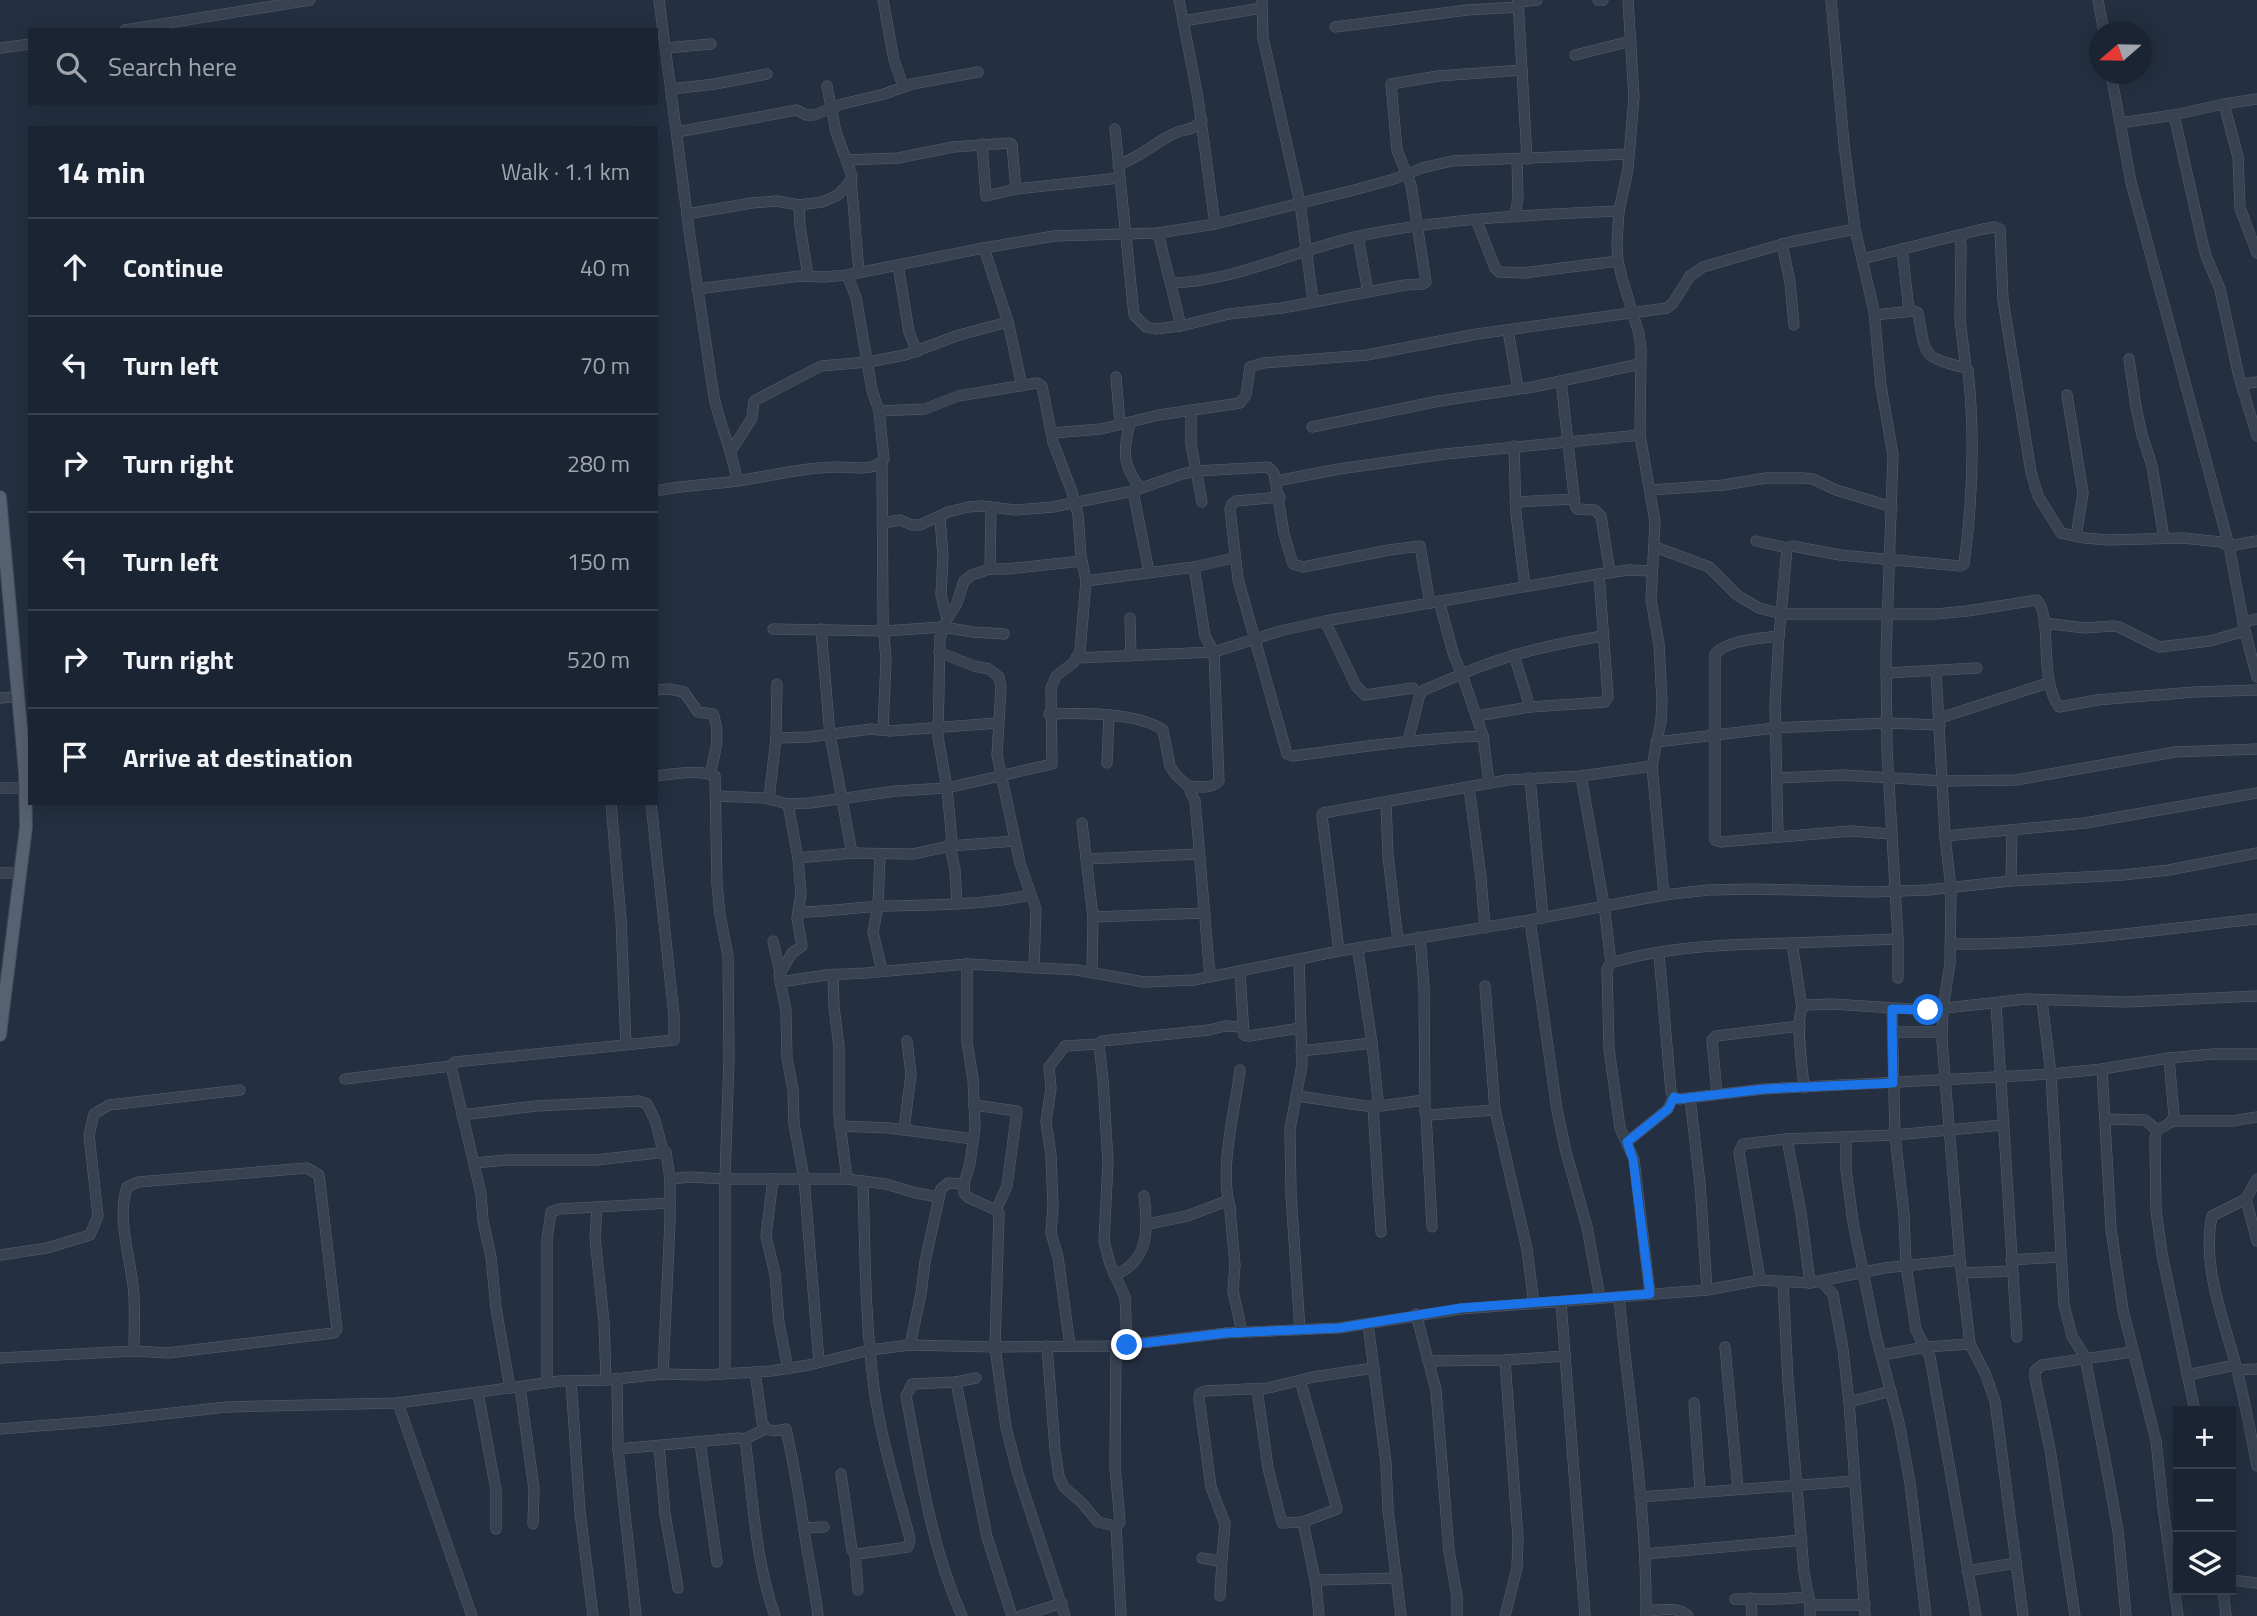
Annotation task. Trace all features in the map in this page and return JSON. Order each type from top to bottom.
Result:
[{"type":"main road","points":[[0,496],[27,810],[0,1035]]},
{"type":"main road","points":[[0,540],[4,637],[14,697],[22,788],[22,825],[0,1000]]},
{"type":"street","points":[[137,28],[310,0]]},
{"type":"street","points":[[659,0],[697,289],[717,414],[731,451],[737,481]]},
{"type":"street","points":[[883,0],[894,60],[903,86]]},
{"type":"street","points":[[1179,0],[1202,120],[1215,224]]},
{"type":"street","points":[[1335,27],[1537,0]]},
{"type":"street","points":[[1628,0],[1634,97],[1629,154],[1619,211],[1618,261],[1634,313],[1641,349],[1640,435],[1654,522],[1651,600],[1659,644],[1662,702],[1652,766],[1664,895]]},
{"type":"street","points":[[1831,0],[1841,118],[1855,229],[1874,315],[1881,386],[1893,455],[1886,673],[1888,779],[1898,978]]},
{"type":"street","points":[[2098,0],[2102,21]]},
{"type":"street","points":[[1515,217],[1522,159],[1522,70],[1518,3]]},
{"type":"street","points":[[1183,21],[1262,4],[1263,37],[1300,203],[1313,301]]},
{"type":"street","points":[[1575,55],[1631,41]]},
{"type":"street","points":[[0,48],[28,44]]},
{"type":"street","points":[[666,48],[711,44]]},
{"type":"street","points":[[1115,129],[1134,315],[1146,327],[1155,329],[1181,326],[1228,314],[1426,282],[1408,174],[1397,150],[1391,84],[1438,76],[1522,70]]},
{"type":"street","points":[[677,132],[797,110],[806,116],[814,115],[903,86],[978,72]]},
{"type":"street","points":[[671,89],[767,74]]},
{"type":"street","points":[[2113,84],[2131,182],[2229,546],[2257,677]]},
{"type":"street","points":[[827,86],[836,132],[851,179],[859,272]]},
{"type":"street","points":[[2120,123],[2257,99]]},
{"type":"street","points":[[2224,104],[2238,157],[2240,208],[2257,253]]},
{"type":"street","points":[[2174,115],[2206,256],[2220,289],[2233,352],[2257,436]]},
{"type":"street","points":[[1118,165],[1143,154],[1176,132],[1195,128],[1202,120]]},
{"type":"street","points":[[847,160],[898,158],[953,147],[1007,142],[1012,145],[1016,189]]},
{"type":"street","points":[[982,144],[986,195],[1016,189],[1119,178]]},
{"type":"street","points":[[697,289],[808,276],[847,275],[1054,236],[1158,233],[1215,224],[1452,161],[1629,154]]},
{"type":"street","points":[[687,214],[776,201],[799,205],[830,199],[838,195],[851,179]]},
{"type":"street","points":[[799,205],[808,276]]},
{"type":"street","points":[[1172,282],[1246,270],[1358,237],[1417,227],[1476,219],[1619,211]]},
{"type":"street","points":[[1476,219],[1499,272],[1523,273],[1618,261]]},
{"type":"street","points":[[1862,259],[1994,227],[2000,229],[2003,300],[2034,488],[2061,533],[2109,540],[2164,538],[2221,542],[2229,546],[2257,541]]},
{"type":"street","points":[[1052,433],[1101,429],[1159,415],[1240,403],[1246,395],[1250,367],[1263,363],[1367,355],[1477,334],[1670,306],[1689,276],[1703,267],[1782,244],[1855,229]]},
{"type":"street","points":[[1158,233],[1181,326]]},
{"type":"street","points":[[1756,541],[1840,555],[1960,566],[1964,564],[1973,469],[1971,401],[1960,320],[1960,235]]},
{"type":"street","points":[[1358,237],[1368,292]]},
{"type":"street","points":[[1782,244],[1790,282],[1794,325]]},
{"type":"street","points":[[984,248],[1008,322],[1022,386]]},
{"type":"street","points":[[1902,249],[1909,310]]},
{"type":"street","points":[[898,265],[909,332],[917,352]]},
{"type":"street","points":[[847,275],[856,297],[879,411],[884,459],[883,729]]},
{"type":"street","points":[[1874,315],[1909,310],[1917,313],[1928,355],[1966,368]]},
{"type":"street","points":[[731,451],[752,418],[754,401],[821,366],[867,362],[917,352],[959,335],[1008,322]]},
{"type":"street","points":[[1508,330],[1518,389]]},
{"type":"street","points":[[2129,359],[2138,416],[2152,466],[2164,538]]},
{"type":"street","points":[[1312,427],[1640,364]]},
{"type":"street","points":[[1116,377],[1125,423],[1125,460],[1137,490],[1149,572]]},
{"type":"street","points":[[1478,716],[1530,707],[1605,702],[1608,697],[1603,636],[1605,573],[1601,516],[1595,510],[1577,509],[1574,499],[1561,381]]},
{"type":"street","points":[[2242,384],[2257,382]]},
{"type":"street","points":[[716,796],[739,795],[788,804],[810,803],[896,791],[947,789],[1052,764],[1049,714],[1051,688],[1054,681],[1076,659],[1082,638],[1086,581],[1075,503],[1053,442],[1041,384],[958,396],[925,408],[879,411]]},
{"type":"street","points":[[2067,396],[2083,493],[2076,536]]},
{"type":"street","points":[[1191,410],[1191,444],[1202,502]]},
{"type":"street","points":[[1276,481],[1339,469],[1514,446],[1640,435]]},
{"type":"street","points":[[1514,446],[1515,502],[1525,586]]},
{"type":"street","points":[[658,491],[818,467],[860,468],[875,467],[882,463]]},
{"type":"street","points":[[883,523],[900,520],[920,525],[948,512],[968,507],[1015,510],[1075,503],[1137,490],[1197,471],[1268,467],[1274,472],[1284,534],[1293,564],[1297,567],[1420,545],[1435,602],[1478,716],[1489,783]]},
{"type":"street","points":[[1650,490],[1724,485],[1766,478],[1803,478],[1813,479],[1836,490],[1892,507]]},
{"type":"street","points":[[1280,497],[1244,499],[1232,504],[1230,509],[1234,558],[1253,640],[1267,678],[1287,754],[1483,736]]},
{"type":"street","points":[[1515,502],[1574,499]]},
{"type":"street","points":[[990,569],[991,507]]},
{"type":"street","points":[[940,517],[943,557],[941,595],[945,623]]},
{"type":"street","points":[[1655,547],[1709,567],[1737,595],[1759,608],[1782,614],[1936,614],[2036,600],[2040,603],[2044,623],[2048,683],[2059,707],[2097,700],[2257,690]]},
{"type":"street","points":[[1777,837],[1775,728],[1779,636],[1787,548]]},
{"type":"street","points":[[1086,581],[1194,567],[1234,558]]},
{"type":"street","points":[[957,904],[947,789],[940,756],[939,652],[945,623],[957,603],[964,581],[980,571],[1082,561]]},
{"type":"street","points":[[1188,786],[1203,788],[1219,781],[1214,652],[1205,636],[1194,567]]},
{"type":"street","points":[[1076,659],[1214,652],[1280,631],[1325,621],[1605,573],[1651,570]]},
{"type":"street","points":[[1130,618],[1131,656]]},
{"type":"street","points":[[2044,623],[2085,628],[2119,627],[2159,647],[2210,641],[2257,619]]},
{"type":"street","points":[[1325,621],[1356,686],[1365,695],[1413,688]]},
{"type":"street","points":[[773,629],[885,631],[945,623],[973,632],[1004,634]]},
{"type":"street","points":[[821,629],[830,735],[852,853]]},
{"type":"street","points":[[1408,741],[1420,694],[1424,690],[1514,655],[1548,645],[1603,636]]},
{"type":"street","points":[[1779,636],[1732,644],[1715,654],[1716,840],[1721,842],[1850,831],[1892,834]]},
{"type":"street","points":[[939,652],[960,662],[996,672],[999,677],[1001,687],[997,755],[1015,841],[1036,909],[1034,968]]},
{"type":"street","points":[[1514,655],[1530,707]]},
{"type":"street","points":[[1886,673],[1977,668]]},
{"type":"street","points":[[1936,671],[1945,836],[1951,888],[1951,944],[1949,976],[1942,1009],[1942,1032],[1960,1260],[1970,1344],[1995,1401],[2023,1616]]},
{"type":"street","points":[[1656,742],[1775,728],[1940,721],[2048,683]]},
{"type":"street","points":[[769,799],[776,738],[777,684]]},
{"type":"street","points":[[658,690],[684,692],[698,712],[713,714],[717,747],[710,774]]},
{"type":"street","points":[[0,698],[14,697]]},
{"type":"street","points":[[1049,714],[1109,715],[1163,730],[1170,766],[1188,786],[1197,811],[1210,977]]},
{"type":"street","points":[[1107,763],[1109,715]]},
{"type":"street","points":[[776,738],[998,723]]},
{"type":"street","points":[[1777,778],[1842,775],[1944,781],[2016,780],[2175,752],[2257,749]]},
{"type":"street","points":[[1339,951],[1322,816],[1326,811],[1489,783],[1581,776],[1652,766]]},
{"type":"street","points":[[658,776],[715,776],[716,884],[728,956],[725,1373]]},
{"type":"street","points":[[1581,776],[1604,905],[1611,963],[1608,969],[1609,1049],[1620,1128],[1633,1159],[1650,1294]]},
{"type":"street","points":[[1530,778],[1543,918]]},
{"type":"street","points":[[1469,787],[1485,928]]},
{"type":"street","points":[[0,788],[22,788]]},
{"type":"street","points":[[1945,836],[2085,823],[2257,793]]},
{"type":"street","points":[[1386,802],[1388,856],[1398,941]]},
{"type":"street","points":[[780,977],[792,953],[802,946],[797,918],[801,894],[798,858],[788,804]]},
{"type":"street","points":[[611,805],[621,920],[626,1045]]},
{"type":"street","points":[[345,1079],[451,1066],[455,1062],[674,1040],[651,805]]},
{"type":"street","points":[[1082,823],[1093,917],[1092,972]]},
{"type":"street","points":[[2011,881],[2012,830]]},
{"type":"street","points":[[798,858],[852,853],[913,854],[950,846],[1015,841]]},
{"type":"street","points":[[880,853],[878,907],[873,932],[882,971]]},
{"type":"street","points":[[780,977],[967,964],[1092,972],[1161,983],[1240,972],[1339,951],[1485,928],[1664,895],[1709,890],[1895,891],[1951,888],[2169,870],[2257,853]]},
{"type":"street","points":[[1086,859],[1199,854]]},
{"type":"street","points":[[0,873],[16,873]]},
{"type":"street","points":[[799,912],[957,904],[1009,900],[1030,895]]},
{"type":"street","points":[[1093,917],[1205,913]]},
{"type":"street","points":[[1951,944],[2072,939],[2257,919]]},
{"type":"street","points":[[1531,920],[1557,1110],[1587,1227],[1600,1298]]},
{"type":"street","points":[[1420,937],[1424,986],[1424,1100],[1432,1227]]},
{"type":"street","points":[[1611,963],[1734,944],[1898,939]]},
{"type":"street","points":[[774,941],[787,1020],[787,1058],[793,1090],[794,1124],[804,1178],[819,1362]]},
{"type":"street","points":[[1792,943],[1802,1008],[1800,1026],[1804,1088]]},
{"type":"street","points":[[1358,951],[1378,1101],[1373,1107],[1381,1232]]},
{"type":"street","points":[[1660,954],[1671,1092],[1674,1097]]},
{"type":"street","points":[[1299,960],[1301,1078],[1290,1129],[1291,1194],[1300,1330]]},
{"type":"street","points":[[967,964],[967,1042],[974,1105],[973,1139],[964,1184],[966,1196],[996,1210],[1000,1219],[995,1347],[1006,1427],[1066,1616]]},
{"type":"street","points":[[1240,972],[1244,1035],[1300,1028]]},
{"type":"street","points":[[833,974],[839,1047],[840,1126],[847,1179]]},
{"type":"street","points":[[1485,986],[1495,1110],[1527,1249],[1534,1304]]},
{"type":"street","points":[[1802,1008],[1808,1005],[1831,1004],[1892,1009],[1942,1009],[2026,999],[2126,1002],[2257,996]]},
{"type":"street","points":[[2042,1001],[2051,1074],[2064,1305],[2072,1336],[2085,1357],[2114,1506],[2126,1616]]},
{"type":"street","points":[[1996,1003],[2017,1337]]},
{"type":"street","points":[[1892,1009],[1895,1135],[1904,1216],[1906,1265],[1916,1330],[1930,1357],[1976,1616]]},
{"type":"street","points":[[1070,1346],[1058,1257],[1051,1233],[1051,1155],[1046,1122],[1051,1088],[1049,1067],[1052,1059],[1065,1046],[1099,1044],[1102,1041],[1225,1026],[1242,1027]]},
{"type":"street","points":[[1717,1094],[1712,1040],[1716,1036],[1800,1026]]},
{"type":"street","points":[[1892,1032],[1942,1032]]},
{"type":"street","points":[[904,1130],[911,1074],[907,1041]]},
{"type":"street","points":[[1301,1051],[1372,1043]]},
{"type":"street","points":[[1099,1044],[1108,1162],[1104,1241],[1114,1275],[1122,1286],[1125,1297],[1115,1467],[1120,1522],[1116,1526],[1121,1616]]},
{"type":"street","points":[[1674,1097],[1690,1098],[1946,1078],[2051,1074],[2169,1058],[2257,1054]]},
{"type":"street","points":[[2169,1058],[2173,1121]]},
{"type":"street","points":[[451,1066],[475,1163],[491,1257],[496,1308],[515,1388],[534,1489],[533,1524]]},
{"type":"street","points":[[2102,1069],[2110,1229],[2132,1352],[2157,1441],[2173,1565]]},
{"type":"street","points":[[1240,1070],[1227,1160],[1235,1265],[1233,1291],[1242,1332]]},
{"type":"street","points":[[0,1255],[47,1248],[90,1235],[98,1216],[89,1135],[94,1114],[109,1105],[240,1090]]},
{"type":"street","points":[[1297,1096],[1373,1107],[1424,1100]]},
{"type":"street","points":[[1627,1142],[1668,1109],[1674,1097]]},
{"type":"street","points":[[1690,1098],[1700,1184],[1707,1290]]},
{"type":"street","points":[[462,1115],[536,1105],[639,1101],[647,1104],[655,1120],[663,1152],[667,1154],[670,1179],[663,1374]]},
{"type":"street","points":[[974,1105],[1017,1111],[1007,1186],[996,1210]]},
{"type":"street","points":[[1426,1114],[1495,1110]]},
{"type":"street","points":[[2157,1130],[2173,1121],[2232,1121],[2257,1116]]},
{"type":"street","points":[[2105,1119],[2144,1120],[2157,1130]]},
{"type":"street","points":[[1760,1280],[1739,1152],[1743,1144],[1787,1139],[1895,1135],[2003,1125]]},
{"type":"street","points":[[840,1126],[904,1130],[973,1139]]},
{"type":"street","points":[[2157,1130],[2156,1210],[2165,1268],[2194,1406]]},
{"type":"street","points":[[1846,1137],[1849,1194],[1910,1483],[1926,1616]]},
{"type":"street","points":[[1787,1139],[1801,1213],[1810,1283]]},
{"type":"street","points":[[475,1163],[506,1160],[596,1160],[663,1152]]},
{"type":"street","points":[[0,1358],[134,1351],[168,1353],[334,1333],[337,1329],[319,1175],[307,1168],[138,1182],[127,1186],[123,1198],[134,1295],[134,1351]]},
{"type":"street","points":[[670,1179],[847,1179],[897,1186],[938,1197]]},
{"type":"street","points":[[773,1179],[766,1241],[775,1274],[779,1323],[788,1369]]},
{"type":"street","points":[[2257,1179],[2246,1199],[2212,1216],[2210,1226],[2212,1271],[2254,1435],[2257,1466]]},
{"type":"street","points":[[855,1553],[908,1547],[911,1544],[882,1430],[870,1350],[863,1181]]},
{"type":"street","points":[[910,1345],[922,1294],[925,1262],[938,1197],[944,1184],[964,1184]]},
{"type":"street","points":[[1114,1275],[1126,1270],[1139,1256],[1148,1224],[1144,1196]]},
{"type":"street","points":[[2246,1199],[2257,1241]]},
{"type":"street","points":[[547,1382],[546,1284],[549,1216],[553,1210],[670,1203]]},
{"type":"street","points":[[597,1207],[595,1238],[636,1616]]},
{"type":"street","points":[[1148,1224],[1229,1207]]},
{"type":"street","points":[[1962,1273],[2060,1257]]},
{"type":"street","points":[[0,1429],[227,1407],[398,1403],[547,1382],[788,1369],[870,1350],[910,1345],[1122,1345],[1242,1332],[1368,1325],[1416,1314],[1461,1308],[1707,1290],[1760,1280],[1822,1282],[1906,1265],[1960,1260]]},
{"type":"street","points":[[1783,1282],[1797,1485],[1810,1606]]},
{"type":"street","points":[[1735,1599],[1779,1600],[1865,1611],[1849,1402],[1836,1302],[1833,1294],[1822,1282]]},
{"type":"street","points":[[1619,1297],[1645,1554],[1646,1614],[1677,1610],[1688,1616]]},
{"type":"street","points":[[1561,1302],[1585,1616]]},
{"type":"street","points":[[1416,1314],[1436,1390],[1457,1616]]},
{"type":"street","points":[[1368,1325],[1386,1463],[1388,1510],[1401,1616]]},
{"type":"street","points":[[1882,1355],[1970,1344]]},
{"type":"street","points":[[1047,1346],[1059,1477],[1064,1488],[1082,1503],[1098,1522],[1116,1526]]},
{"type":"street","points":[[1725,1347],[1738,1489]]},
{"type":"street","points":[[2075,1616],[2050,1449],[2035,1371],[2042,1365],[2132,1352]]},
{"type":"street","points":[[1428,1361],[1565,1356]]},
{"type":"street","points":[[1505,1360],[1518,1538],[1517,1568],[1505,1616]]},
{"type":"street","points":[[1220,1597],[1224,1524],[1211,1487],[1200,1393],[1257,1389],[1374,1368]]},
{"type":"street","points":[[2187,1375],[2236,1368],[2257,1370]]},
{"type":"street","points":[[755,1372],[765,1429],[772,1432],[786,1429],[798,1482],[818,1616]]},
{"type":"street","points":[[961,1616],[950,1591],[928,1509],[906,1395],[912,1384],[956,1382],[976,1378]]},
{"type":"street","points":[[1257,1389],[1268,1468],[1282,1523],[1304,1522],[1337,1508],[1300,1380]]},
{"type":"street","points":[[571,1381],[580,1512],[593,1616]]},
{"type":"street","points":[[956,1382],[987,1537],[1012,1616]]},
{"type":"street","points":[[1849,1402],[1891,1391]]},
{"type":"street","points":[[478,1393],[496,1490],[496,1529]]},
{"type":"street","points":[[398,1403],[472,1616]]},
{"type":"street","points":[[1694,1403],[1700,1491]]},
{"type":"street","points":[[618,1449],[745,1439],[765,1429]]},
{"type":"street","points":[[745,1439],[755,1522],[768,1596],[775,1616]]},
{"type":"street","points":[[700,1442],[717,1562]]},
{"type":"street","points":[[659,1446],[665,1514],[678,1588]]},
{"type":"street","points":[[841,1474],[850,1544],[855,1553],[858,1590]]},
{"type":"street","points":[[1640,1497],[1854,1481]]},
{"type":"street","points":[[1304,1522],[1319,1616]]},
{"type":"street","points":[[804,1528],[824,1527]]},
{"type":"street","points":[[1645,1554],[1802,1540]]},
{"type":"street","points":[[1202,1559],[1222,1559]]},
{"type":"street","points":[[1967,1571],[2015,1563]]},
{"type":"street","points":[[1316,1584],[1318,1580],[1397,1578]]},
{"type":"street","points":[[2236,1581],[2257,1583]]},
{"type":"street","points":[[2176,1595],[2178,1616]]},
{"type":"street","points":[[2223,1595],[2226,1616]]},
{"type":"street","points":[[1751,1598],[1752,1616]]},
{"type":"street","points":[[1021,1616],[1062,1603]]},
{"type":"route","points":[[1127,1345],[1226,1333],[1368,1325],[1461,1308],[1650,1294],[1633,1159],[1627,1142],[1668,1109],[1674,1097],[1679,1099],[1764,1089],[1893,1083],[1892,1009],[1928,1010]]}]
